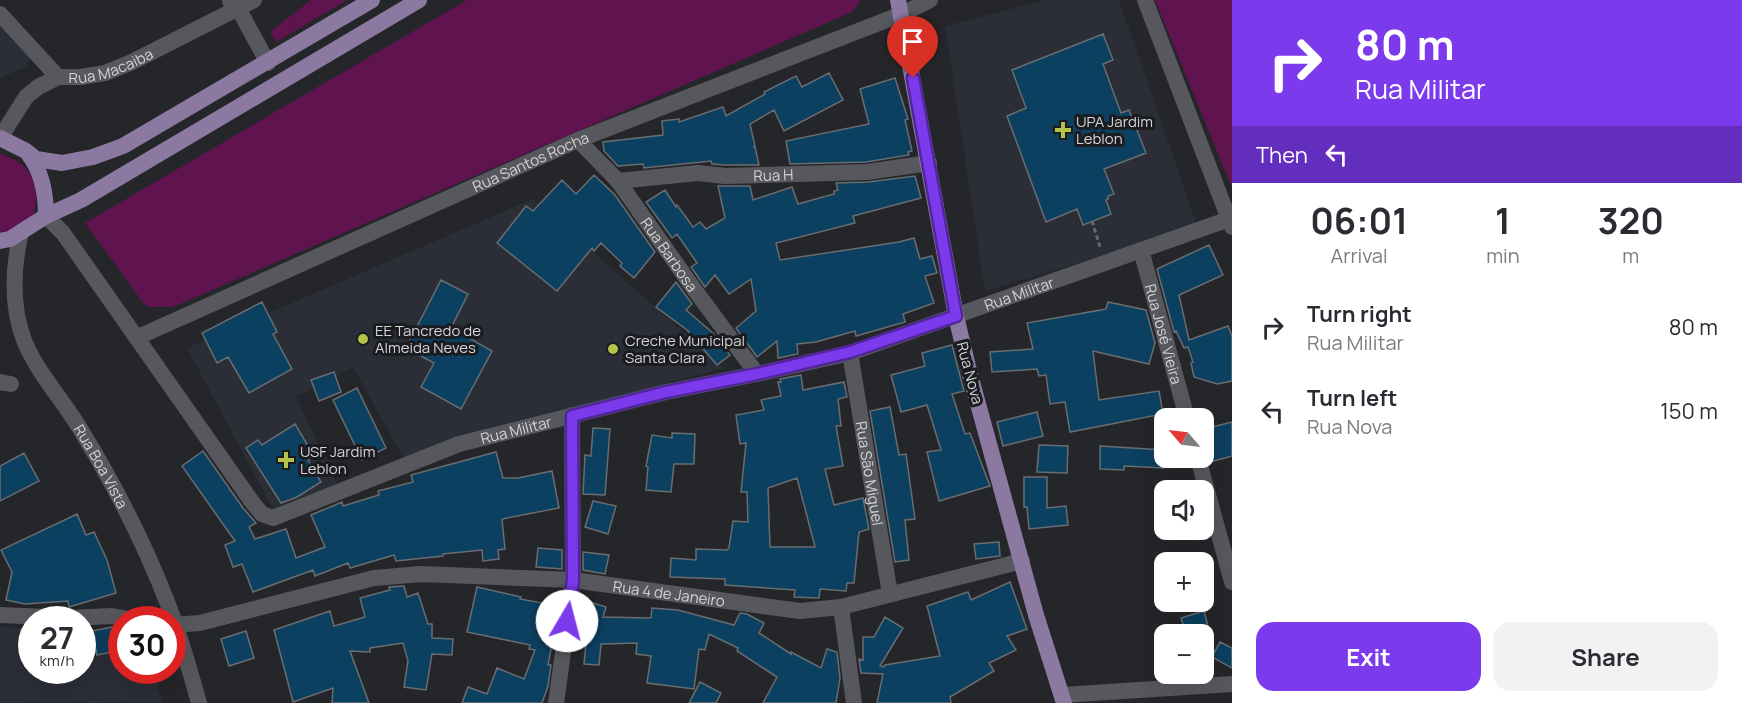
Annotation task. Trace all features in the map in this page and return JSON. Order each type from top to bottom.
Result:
[{"type":"main road","points":[[0,138],[26,151],[36,159],[62,163],[108,152],[123,146],[268,63],[372,0]]},
{"type":"main road","points":[[0,241],[10,239],[46,216],[81,200],[419,0]]},
{"type":"main road","name":"Rua Nova","points":[[900,7],[956,316],[1036,615],[1063,699]]},
{"type":"main road","points":[[26,151],[36,164],[42,181],[46,200],[46,216]]},
{"type":"street","name":"Rua Macaiba","points":[[0,138],[26,98],[38,87],[58,77],[81,77],[105,73],[132,62],[234,4],[254,0]]},
{"type":"street","name":"Rua Santos Rocha","points":[[138,337],[578,140],[900,7],[930,0]]},
{"type":"street","points":[[1145,0],[1231,221]]},
{"type":"street","points":[[234,4],[268,63]]},
{"type":"street","points":[[0,14],[58,77]]},
{"type":"street","name":"Rua Barbosa","points":[[578,140],[618,181],[757,374]]},
{"type":"street","name":"Rua H","points":[[618,181],[698,173],[725,176],[867,172],[929,163]]},
{"type":"street","name":"Rua Militar","points":[[46,216],[63,233],[138,337],[252,502],[262,514],[270,518],[280,517],[459,444],[666,392],[850,352],[1141,250],[1231,221]]},
{"type":"street","name":"Rua Boa Vista","points":[[21,232],[14,261],[15,292],[24,340],[82,432],[120,502],[169,606]]},
{"type":"street","name":"Rua José Vieira","points":[[1141,250],[1184,408]]},
{"type":"street","name":"Rua São Miguel","points":[[850,352],[890,594]]},
{"type":"street","points":[[556,703],[573,580],[572,416]]},
{"type":"street","points":[[1201,468],[1232,582]]},
{"type":"street","name":"Rua 4 de Janeiro","points":[[186,624],[200,623],[374,578],[421,574],[573,580],[800,611],[841,607],[1022,561]]},
{"type":"street","points":[[841,607],[854,703]]},
{"type":"street","points":[[0,615],[69,618],[108,616]]},
{"type":"street","name":"Rua Boa Vista","points":[[186,662],[199,703]]},
{"type":"street","points":[[1063,699],[1232,684]]},
{"type":"path","points":[[1092,221],[1105,263]]},
{"type":"shaded area","points":[[311,0],[347,0],[276,42],[270,32]]},
{"type":"shaded area","points":[[467,0],[861,0],[852,12],[173,307],[150,307],[144,304],[85,223]]},
{"type":"shaded area","name":"UPA Jardim Leblon","points":[[1046,0],[1119,0],[1198,228],[985,291],[945,26]]},
{"type":"shaded area","points":[[1155,0],[1232,0],[1232,188]]},
{"type":"shaded area","points":[[0,21],[31,56],[26,67],[0,78]]},
{"type":"shaded area","points":[[0,154],[15,160],[27,169],[34,182],[36,198],[32,217],[0,239]]},
{"type":"shaded area","name":"EE Tancredo de Almeida Neves","points":[[533,199],[724,368],[548,415],[407,464],[353,367],[296,397],[340,490],[274,511],[187,348]]},
{"type":"shaded area","points":[[0,626],[18,628],[18,684],[96,684],[96,633],[108,634],[108,684],[156,684],[163,703],[0,703]]},
{"type":"building","points":[[1103,34],[1113,60],[1103,64],[1121,113],[1129,110],[1146,153],[1104,169],[1114,194],[1108,196],[1106,200],[1111,214],[1083,225],[1077,209],[1046,222],[1007,116],[1026,108],[1012,70]]},
{"type":"building","points":[[829,73],[843,100],[784,131],[774,110],[750,124],[755,146],[753,147],[755,147],[759,165],[712,164],[711,161],[644,168],[643,164],[618,166],[604,151],[603,142],[663,135],[662,121],[679,119],[679,122],[723,107],[726,116],[765,94],[764,92],[796,76],[802,87]]},
{"type":"building","points":[[895,78],[908,119],[905,120],[912,151],[908,152],[909,155],[866,162],[790,164],[786,141],[869,124],[860,89]]},
{"type":"building","points":[[594,175],[615,195],[655,252],[634,278],[620,266],[622,263],[601,243],[594,251],[592,248],[557,291],[497,243],[526,206],[533,211],[562,180],[576,194]]},
{"type":"building","points":[[915,176],[921,198],[853,216],[855,223],[776,243],[780,260],[914,238],[920,259],[932,256],[937,273],[925,276],[934,303],[903,314],[905,322],[856,336],[855,331],[816,342],[797,344],[798,354],[778,358],[777,341],[757,357],[736,328],[756,311],[751,279],[729,294],[715,275],[705,287],[691,267],[697,263],[677,234],[672,238],[646,202],[665,190],[693,227],[700,222],[706,229],[725,218],[718,186],[750,186],[753,200],[792,187],[798,204],[834,194],[834,191],[838,190],[836,183],[868,182]]},
{"type":"building","points":[[1209,245],[1223,275],[1179,295],[1189,340],[1228,326],[1232,336],[1232,381],[1217,384],[1194,377],[1191,363],[1193,362],[1188,347],[1184,348],[1176,331],[1174,332],[1157,269]]},
{"type":"building","points":[[441,280],[468,294],[451,328],[492,351],[461,409],[421,387],[434,363],[406,348]]},
{"type":"building","points":[[676,282],[692,304],[686,310],[714,334],[730,355],[717,365],[687,330],[656,307]]},
{"type":"building","points":[[262,302],[277,332],[273,334],[292,369],[249,393],[228,357],[217,363],[202,333]]},
{"type":"building","points":[[1108,302],[1146,310],[1155,343],[1149,364],[1093,351],[1099,400],[1159,391],[1162,408],[1154,408],[1154,416],[1070,432],[1065,402],[1050,404],[1046,375],[1039,376],[1037,369],[992,372],[990,352],[1033,349],[1027,323],[1106,309]]},
{"type":"building","points":[[952,345],[964,391],[952,394],[965,434],[970,433],[990,486],[939,501],[927,452],[941,450],[927,405],[901,412],[891,375],[925,366],[922,353]]},
{"type":"building","points":[[334,372],[341,392],[319,401],[311,380]]},
{"type":"building","points":[[801,375],[803,390],[844,382],[847,397],[838,399],[841,426],[836,426],[843,466],[825,469],[834,505],[863,498],[869,529],[859,532],[854,583],[847,583],[846,591],[820,589],[819,598],[794,597],[795,590],[725,585],[725,579],[670,577],[671,558],[696,560],[696,549],[727,550],[733,521],[748,522],[747,492],[741,492],[746,443],[740,444],[736,415],[764,410],[761,400],[781,396],[778,382],[781,382],[780,379]],"holes":[[[797,478],[815,547],[770,547],[768,488]]]},
{"type":"building","points":[[357,388],[386,448],[362,460],[333,400]]},
{"type":"building","points":[[890,407],[899,455],[906,454],[915,519],[905,520],[909,560],[895,562],[870,411]]},
{"type":"building","points":[[1037,412],[1043,436],[1003,446],[997,422]]},
{"type":"building","points":[[1232,422],[1232,456],[1214,461],[1214,426]]},
{"type":"building","points":[[295,424],[314,456],[308,460],[321,482],[297,497],[281,503],[246,448],[258,440],[262,445]]},
{"type":"building","points":[[593,428],[610,429],[605,495],[583,494],[585,455],[591,456]]},
{"type":"building","points":[[672,433],[695,434],[694,464],[674,464],[671,492],[646,490],[648,467],[646,466],[652,435],[672,438]]},
{"type":"building","points":[[1039,445],[1068,446],[1067,473],[1037,472]]},
{"type":"building","points":[[1100,446],[1154,449],[1154,468],[1124,466],[1124,470],[1100,469]]},
{"type":"building","points":[[203,451],[256,523],[249,527],[255,539],[286,529],[296,558],[325,547],[311,515],[342,502],[343,506],[379,495],[378,491],[413,482],[411,475],[496,452],[503,478],[518,478],[552,471],[559,508],[502,519],[505,549],[498,550],[499,559],[483,561],[482,550],[396,561],[394,555],[350,568],[348,563],[315,576],[313,570],[253,592],[242,564],[233,567],[225,545],[235,541],[182,466]]},
{"type":"building","points":[[24,453],[39,481],[0,501],[0,466]]},
{"type":"building","points":[[1024,477],[1047,477],[1047,508],[1066,506],[1068,525],[1029,529],[1027,507],[1024,507]]},
{"type":"building","points":[[593,501],[616,506],[608,534],[585,527]]},
{"type":"building","points":[[77,514],[86,535],[94,532],[107,560],[116,593],[72,606],[69,606],[68,601],[25,604],[6,600],[12,572],[1,550]]},
{"type":"building","points":[[999,542],[1000,556],[976,559],[974,544]]},
{"type":"building","points":[[538,548],[562,550],[562,569],[536,567]]},
{"type":"building","points":[[583,552],[609,555],[605,574],[583,570]]},
{"type":"building","points":[[1010,582],[1027,629],[1007,636],[1016,650],[989,663],[994,671],[950,697],[951,703],[877,703],[883,674],[861,673],[859,659],[863,660],[863,637],[874,637],[885,617],[903,628],[880,666],[940,656],[927,606],[968,592],[971,600]]},
{"type":"building","points":[[404,586],[407,597],[418,593],[428,624],[432,624],[432,638],[453,639],[452,655],[432,654],[426,690],[404,687],[408,661],[403,643],[370,648],[370,652],[350,651],[369,703],[332,703],[333,688],[293,702],[274,630],[330,611],[334,626],[365,617],[360,598],[390,590],[389,587]]},
{"type":"building","points":[[477,587],[521,597],[520,599],[559,606],[548,665],[551,665],[548,686],[542,703],[462,703],[468,687],[487,694],[497,668],[524,679],[535,650],[529,649],[530,645],[467,632]]},
{"type":"building","points":[[590,602],[606,607],[603,617],[651,618],[652,608],[678,610],[734,625],[740,613],[747,614],[764,623],[759,633],[791,654],[791,652],[821,668],[827,649],[837,652],[840,678],[836,703],[763,703],[777,677],[737,651],[738,648],[709,634],[705,650],[699,649],[694,689],[647,683],[651,656],[636,654],[637,643],[601,644],[599,665],[584,664]]},
{"type":"building","points":[[1204,612],[1207,624],[1183,624],[1181,618]]},
{"type":"building","points":[[108,628],[108,653],[97,655],[96,630]]},
{"type":"building","points":[[246,631],[254,658],[229,666],[221,639]]},
{"type":"building","points":[[1220,642],[1232,648],[1232,668],[1214,658]]},
{"type":"building","points":[[700,682],[721,693],[716,703],[689,703]]},
{"type":"place","name":"UPA Jardim Leblon","points":[[1063,130]]},
{"type":"place","name":"EE Tancredo de Almeida Neves","points":[[363,339]]},
{"type":"place","name":"Creche Municipal Santa Clara","points":[[613,349]]},
{"type":"place","name":"USF Jardim Leblon","points":[[286,460]]},
{"type":"route","points":[[567,621],[573,580],[572,416],[666,392],[850,352],[956,316],[913,78]]}]
